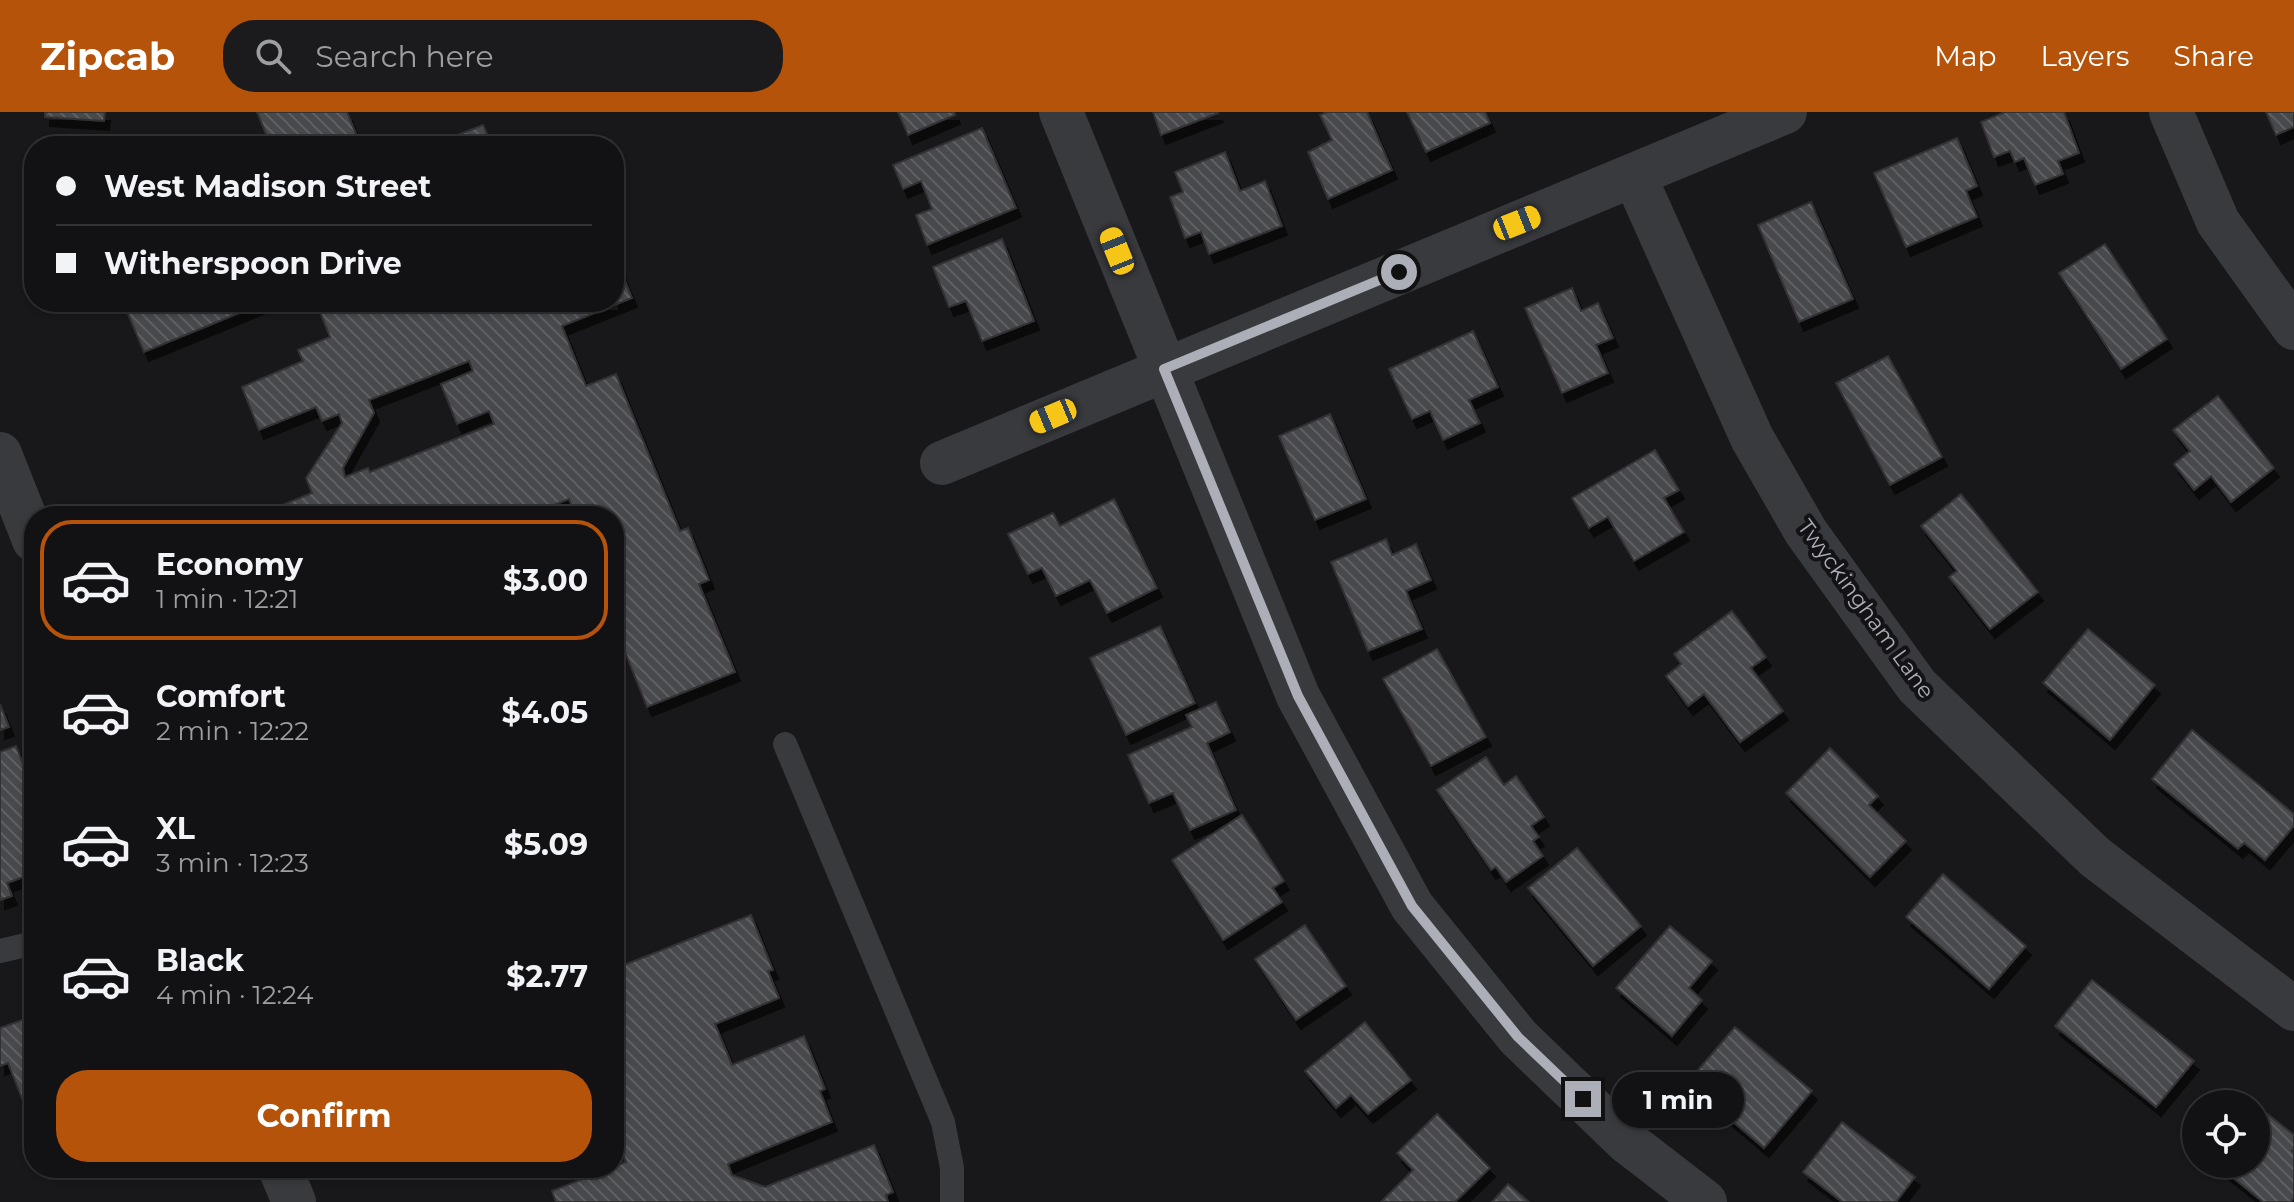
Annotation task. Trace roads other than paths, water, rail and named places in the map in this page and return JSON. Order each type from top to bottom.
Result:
[{"type":"street","points":[[1061,112],[1298,696],[1412,906],[1518,1037],[1626,1141],[1705,1202]]},
{"type":"street","points":[[942,463],[1785,112]]},
{"type":"street","points":[[2171,112],[2218,222],[2294,328]]},
{"type":"street","name":"Twyckingham Lane","points":[[1634,175],[1752,438],[1806,532],[1917,686],[2095,857],[2294,1009]]},
{"type":"street","points":[[0,454],[24,515]]},
{"type":"street","points":[[284,1178],[294,1202]]},
{"type":"lane","points":[[785,744],[943,1122],[952,1168],[952,1202]]},
{"type":"lane","points":[[0,951],[24,945]]}]
